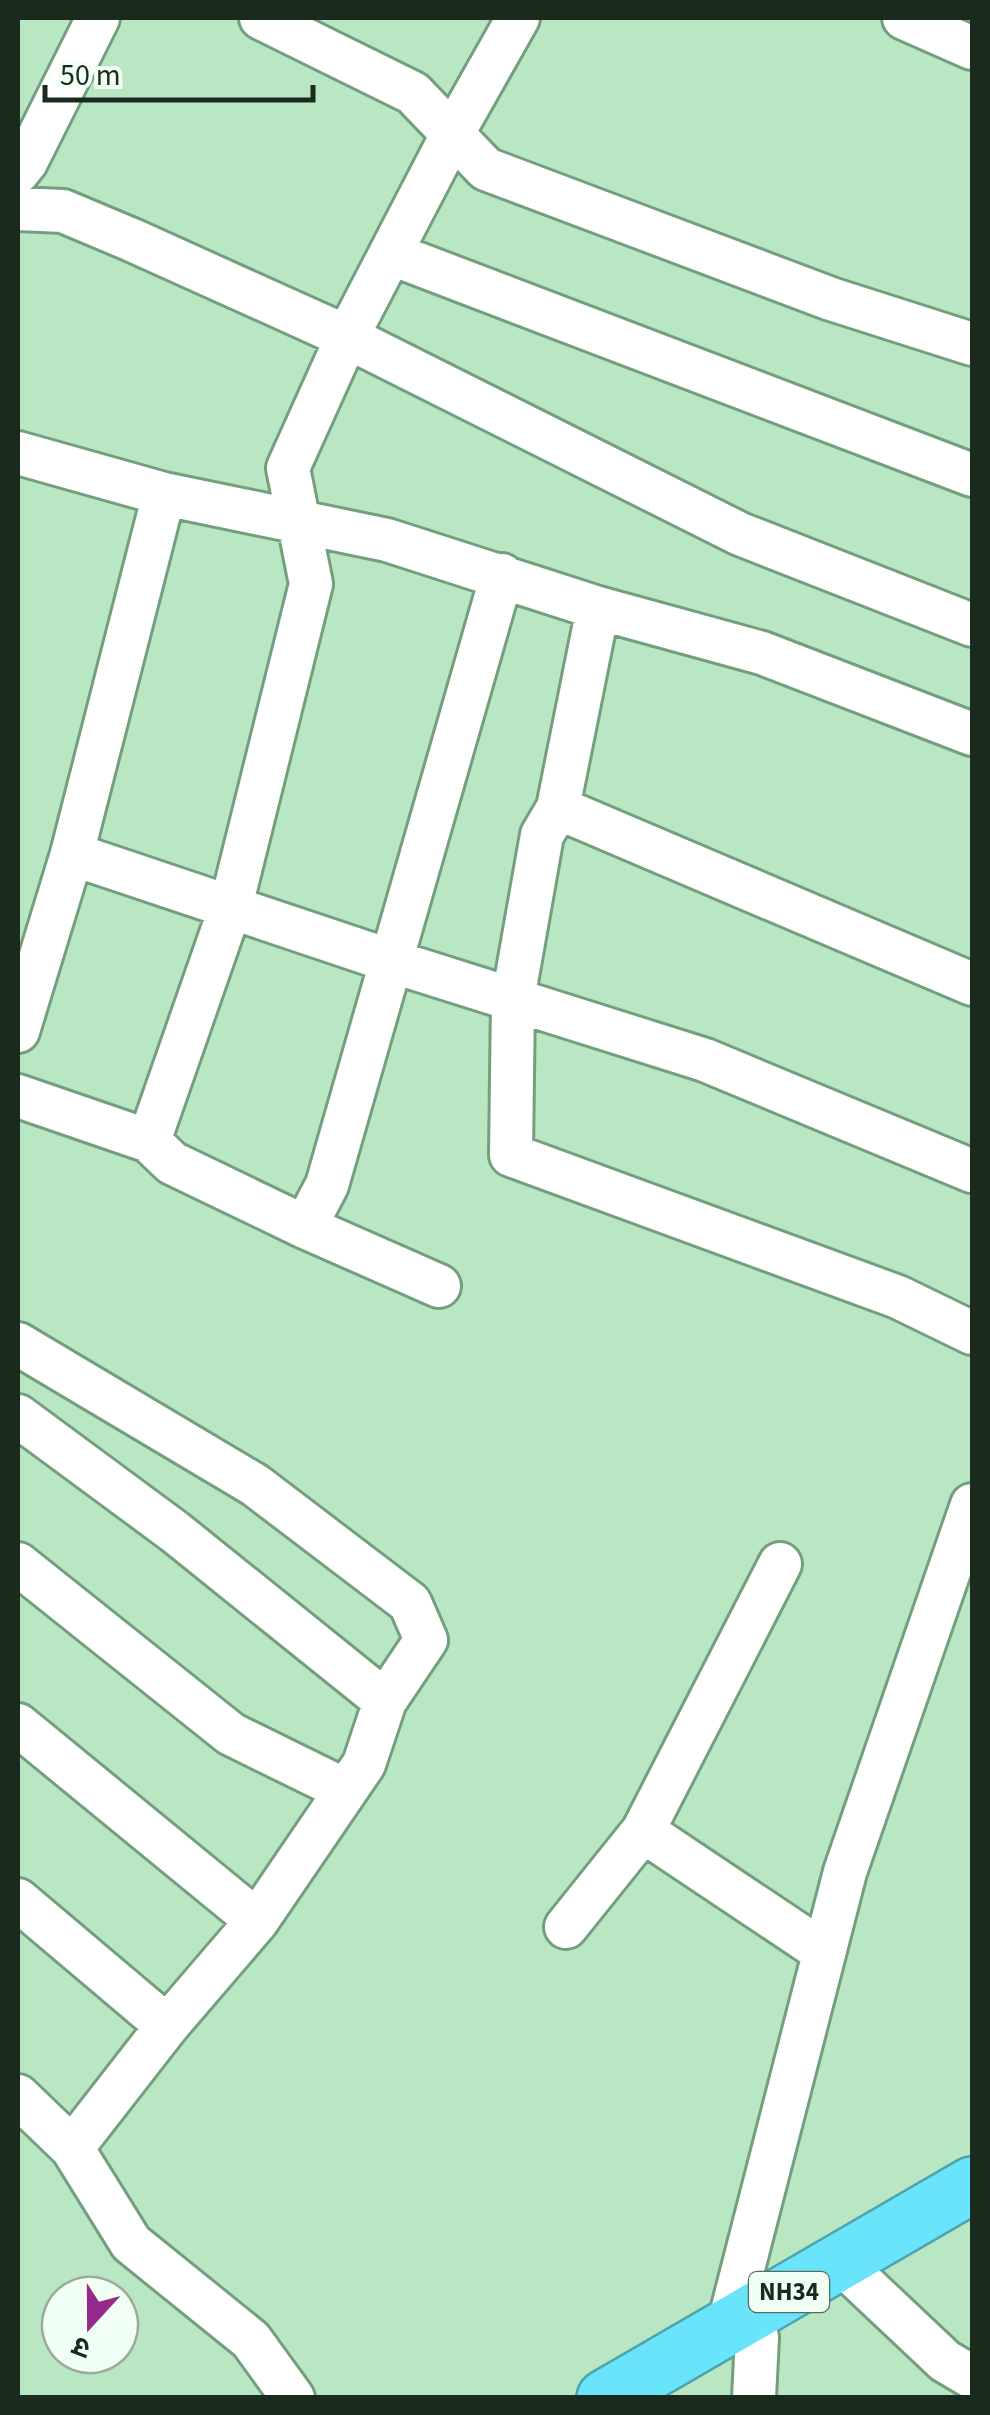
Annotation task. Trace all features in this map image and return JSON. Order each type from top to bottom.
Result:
[{"type":"highway","name":"NH34","points":[[605,2398],[972,2186]]},
{"type":"street","points":[[18,172],[98,18]]},
{"type":"street","points":[[261,18],[413,93],[486,170],[830,299],[972,344]]},
{"type":"street","points":[[149,1141],[230,906],[311,584],[288,468],[347,338],[453,133],[518,18]]},
{"type":"street","points":[[904,18],[972,48]]},
{"type":"street","points":[[18,208],[63,212],[347,338],[740,534],[972,626]]},
{"type":"street","points":[[392,254],[972,474]]},
{"type":"street","points":[[18,453],[164,494],[386,540],[598,608],[762,653],[972,734]]},
{"type":"street","points":[[18,1031],[72,854],[164,494]]},
{"type":"street","points":[[305,1227],[327,1185],[502,575]]},
{"type":"street","points":[[598,608],[558,808],[542,835],[512,999],[512,1154],[898,1297],[972,1333]]},
{"type":"street","points":[[558,808],[972,984]]},
{"type":"street","points":[[72,854],[705,1060],[972,1171]]},
{"type":"street","points":[[18,1096],[149,1141],[172,1163],[439,1286]]},
{"type":"street","points":[[18,1344],[255,1485],[410,1603],[426,1640],[384,1701],[364,1764],[257,1922],[167,2026],[72,2148]]},
{"type":"street","points":[[18,1416],[175,1532],[384,1701]]},
{"type":"street","points":[[754,2398],[757,2337],[738,2322],[824,1952],[844,1872],[972,1504]]},
{"type":"street","points":[[18,1564],[230,1734],[345,1790]]},
{"type":"street","points":[[566,1927],[643,1831],[780,1564]]},
{"type":"street","points":[[18,1726],[257,1922]]},
{"type":"street","points":[[643,1831],[824,1952]]},
{"type":"street","points":[[18,1900],[167,2026]]},
{"type":"street","points":[[18,2096],[72,2148],[131,2243],[251,2340],[294,2398]]},
{"type":"street","points":[[840,2262],[946,2361],[972,2378]]}]
